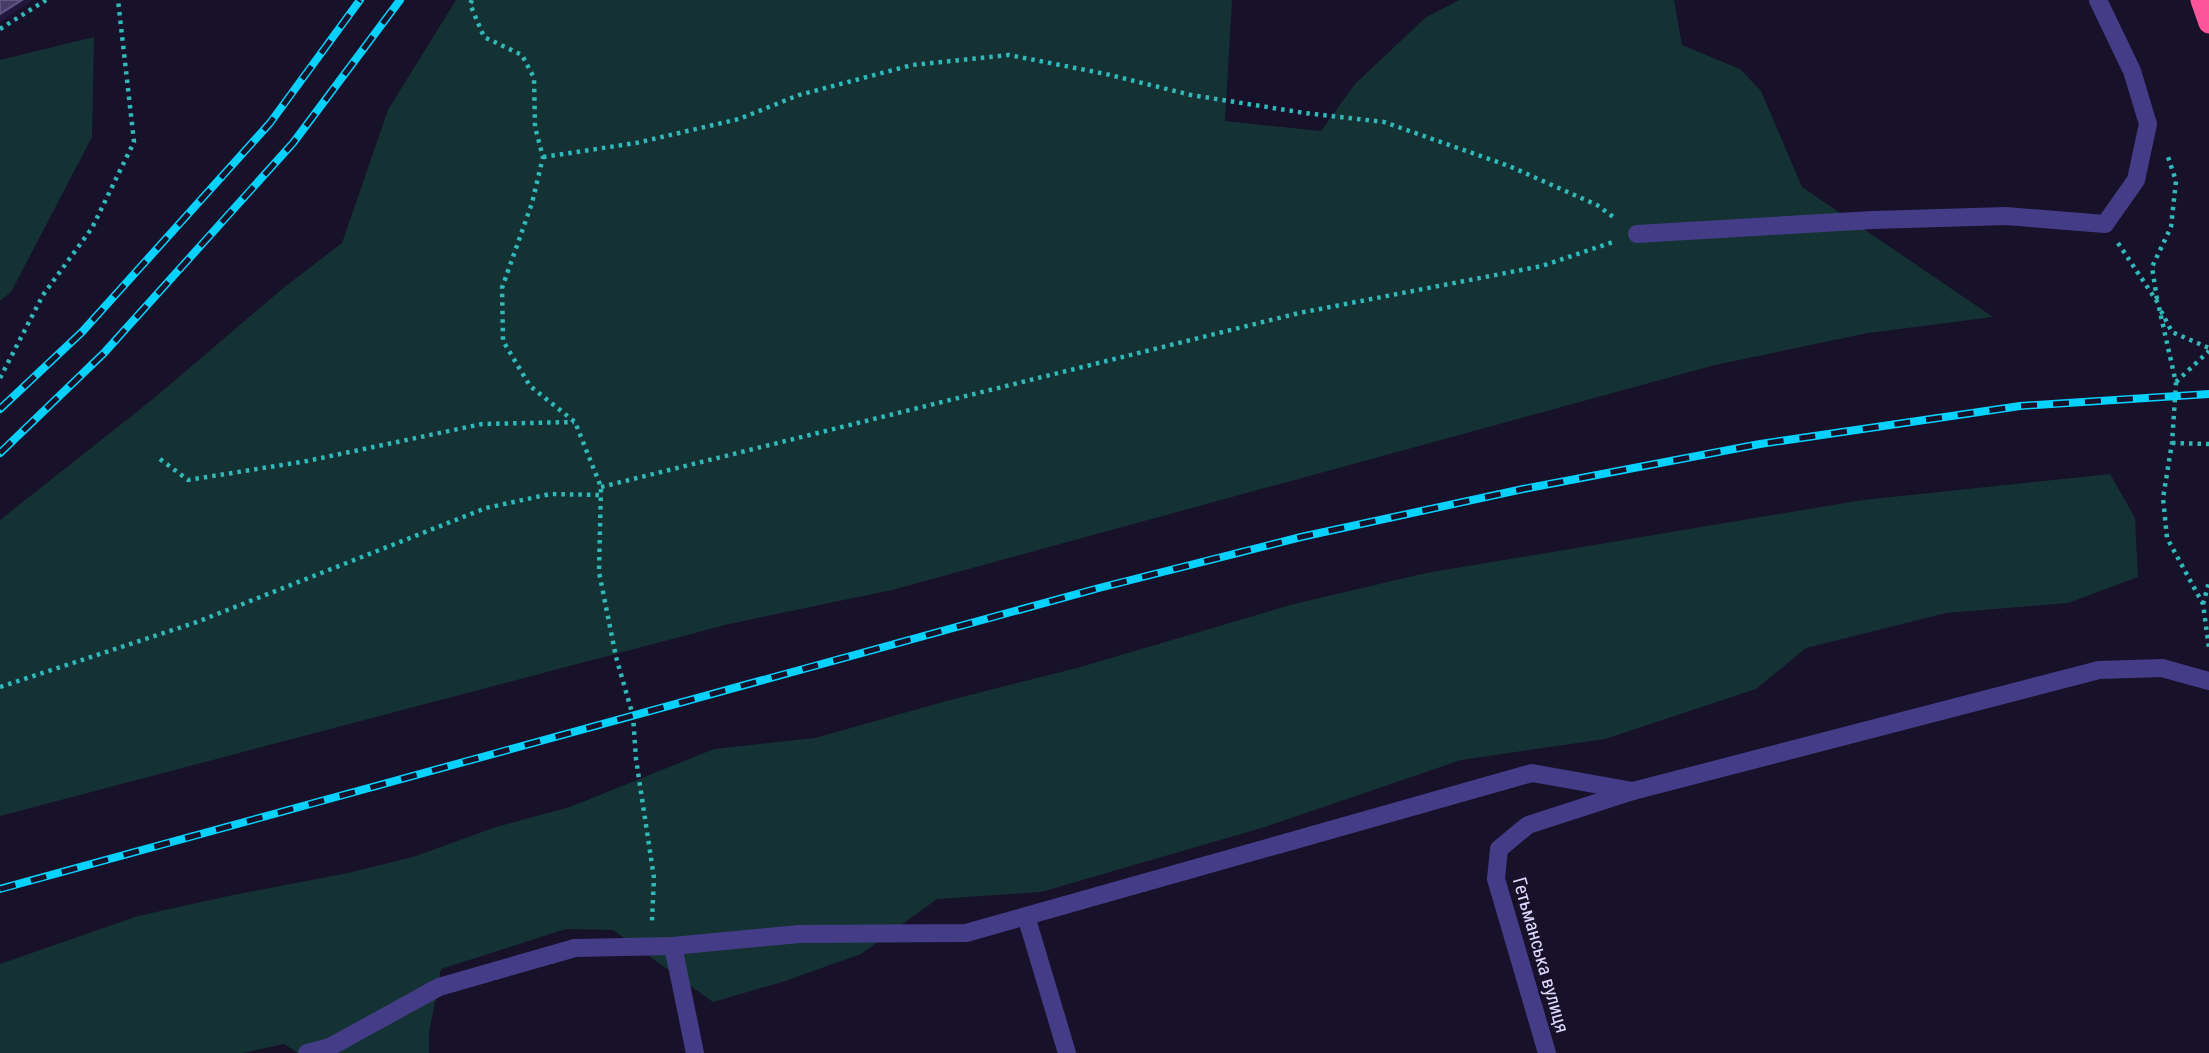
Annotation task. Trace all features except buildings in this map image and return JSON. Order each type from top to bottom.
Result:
[{"type":"highway","points":[[2201,0],[2209,23]]},
{"type":"street","points":[[1637,233],[1873,220],[2006,216],[2105,224],[2136,180],[2148,124],[2132,71],[2098,0]]},
{"type":"street","name":"Гетьманська вулиця","points":[[1548,1053],[1496,879],[1499,849],[1528,825],[1633,791],[2099,670],[2162,668],[2209,681]]},
{"type":"street","points":[[307,1053],[332,1050],[439,987],[575,948],[673,946],[799,934],[966,933],[1532,773],[1633,791]]},
{"type":"street","points":[[1026,916],[1067,1053]]},
{"type":"street","points":[[673,946],[695,1053]]},
{"type":"path","points":[[0,29],[46,0]]},
{"type":"path","points":[[0,379],[44,295],[92,228],[134,142],[118,0]]},
{"type":"path","points":[[472,0],[470,4],[484,37],[522,55],[534,78],[535,127],[542,157],[532,203],[502,288],[503,341],[530,386],[575,422],[601,487],[599,572],[616,657],[633,716],[636,759],[654,878],[650,946]]},
{"type":"path","points":[[542,157],[636,144],[739,119],[799,94],[912,65],[1009,55],[1106,74],[1191,95],[1384,122],[1522,171],[1597,205],[1637,233]]},
{"type":"path","points":[[2148,124],[2163,141],[2176,181],[2171,227],[2152,267],[2176,383],[2172,443],[2163,498],[2167,538],[2203,604],[2209,648]]},
{"type":"path","points":[[2105,224],[2158,303],[2172,332],[2209,349],[2176,383]]},
{"type":"path","points":[[601,487],[1299,313],[1542,266],[1637,233]]},
{"type":"path","points":[[160,459],[188,480],[307,461],[482,424],[575,422]]},
{"type":"path","points":[[2172,443],[2209,444]]},
{"type":"path","points":[[0,687],[197,622],[486,508],[550,494],[601,495]]},
{"type":"path","points":[[2203,604],[2209,582]]},
{"type":"green space","points":[[456,0],[1232,0],[1225,121],[1321,131],[1355,84],[1425,18],[1459,0],[1674,0],[1682,45],[1740,69],[1761,91],[1802,187],[1993,317],[1868,333],[1715,365],[892,590],[729,624],[0,816],[0,520],[153,399],[282,289],[342,243],[388,110]]},
{"type":"green space","points":[[94,37],[92,137],[11,292],[0,301],[0,60]]},
{"type":"green space","points":[[2110,474],[2135,518],[2138,577],[2068,603],[1946,613],[1806,648],[1756,689],[1605,739],[1461,760],[1265,827],[1041,892],[937,899],[861,954],[785,981],[713,1002],[613,930],[566,929],[441,969],[429,1033],[429,1053],[298,1053],[284,1044],[242,1053],[0,1053],[0,964],[138,916],[413,857],[496,827],[570,807],[714,749],[815,738],[1077,668],[1294,604],[1426,573],[1863,500]]},
{"type":"railway","points":[[0,409],[82,332],[270,123],[360,0]]},
{"type":"railway","points":[[0,453],[104,353],[293,143],[400,0]]},
{"type":"railway","points":[[0,889],[1099,588],[1301,537],[1523,489],[1760,444],[2020,406],[2209,394]]}]
